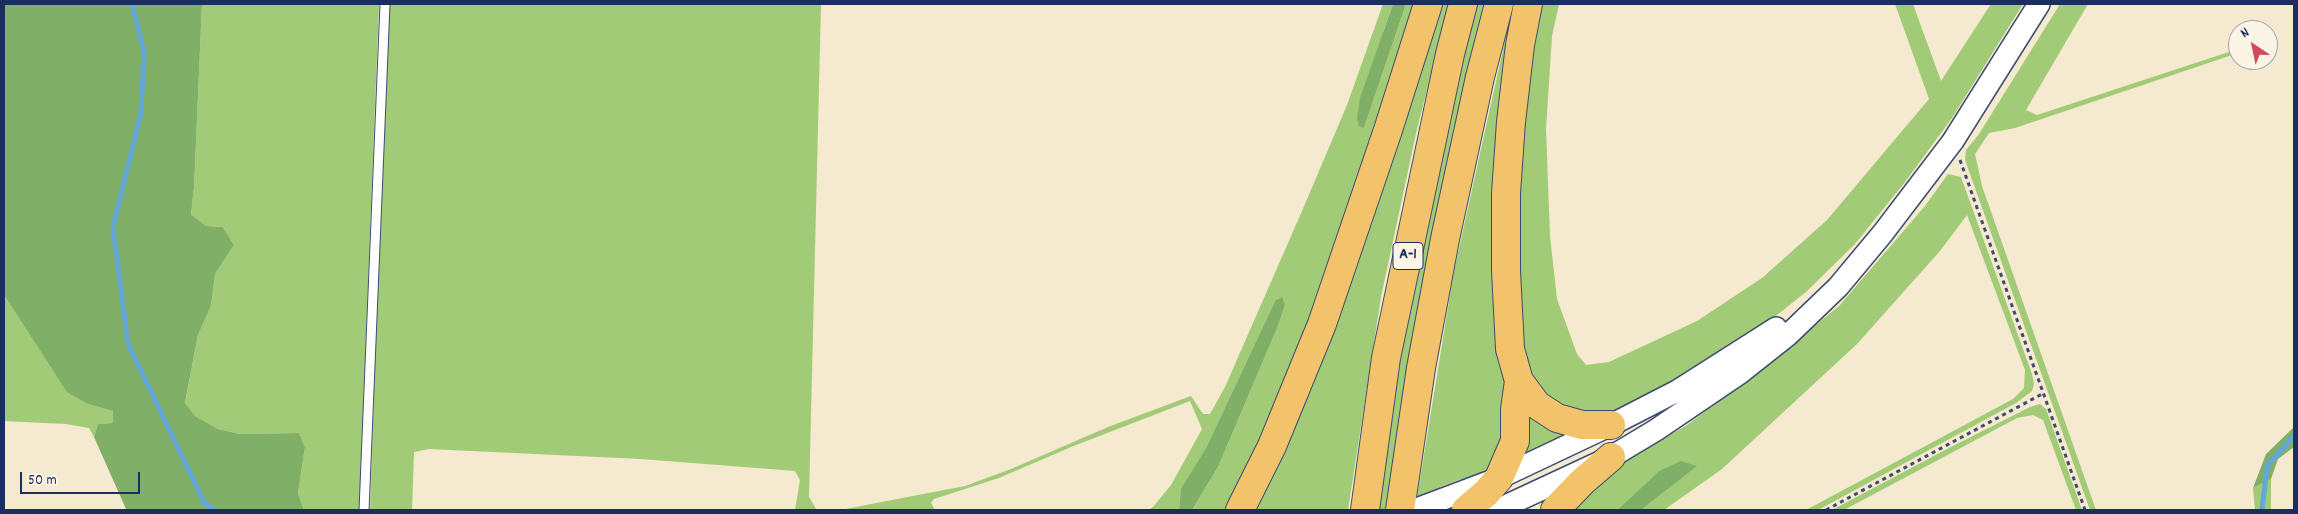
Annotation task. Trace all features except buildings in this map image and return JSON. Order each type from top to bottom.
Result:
[{"type":"highway","points":[[1240,510],[1272,446],[1322,324],[1388,130],[1428,4]]},
{"type":"highway","name":"A-1","points":[[1365,510],[1386,358],[1448,63],[1463,4]]},
{"type":"highway","name":"A-1","points":[[1400,510],[1421,368],[1445,239],[1498,4]]},
{"type":"highway","points":[[1528,4],[1520,45],[1511,122],[1506,192],[1507,305],[1510,349],[1519,381],[1537,405],[1558,418],[1582,425],[1611,425]]},
{"type":"highway","points":[[1466,508],[1499,478],[1515,441],[1515,409],[1519,381]]},
{"type":"highway","points":[[1555,510],[1582,482],[1611,457]]},
{"type":"street","points":[[1414,510],[1466,508],[1611,457],[1695,405],[1788,335],[1838,287],[1883,234],[1953,140],[2039,4]]},
{"type":"street","points":[[1499,478],[1611,425],[1684,387],[1785,322],[1883,234]]},
{"type":"lane","points":[[364,510],[385,4]]},
{"type":"path","points":[[1953,140],[2085,510]]},
{"type":"path","points":[[1826,510],[2044,394]]},
{"type":"green space","points":[[4,4],[202,4],[194,188],[191,215],[206,226],[223,227],[234,245],[215,274],[211,306],[198,335],[185,403],[195,416],[218,429],[240,434],[299,433],[305,447],[298,493],[304,510],[126,509],[94,437],[98,424],[113,423],[113,411],[88,404],[67,392],[4,295]]},
{"type":"green space","points":[[202,4],[379,4],[359,510],[304,510],[298,493],[305,447],[299,433],[240,434],[218,429],[195,416],[185,404],[198,335],[211,306],[215,274],[234,245],[223,227],[206,226],[191,216],[194,188]]},
{"type":"green space","points":[[387,4],[821,4],[809,497],[816,509],[825,510],[795,510],[800,480],[795,471],[641,459],[429,449],[414,452],[412,510],[370,510]]},
{"type":"green space","points":[[1383,4],[1393,4],[1384,29],[1364,128],[1406,4],[1415,4],[1305,338],[1229,510],[1192,510],[1218,467],[1278,326],[1285,305],[1275,301],[1206,448],[1181,488],[1179,510],[1148,510],[1153,507],[1171,485],[1202,429],[1190,401],[1071,447],[999,478],[934,499],[931,503],[935,510],[840,510],[965,486],[1011,469],[1108,427],[1191,396],[1203,414],[1210,414],[1225,387],[1347,105]]},
{"type":"green space","points":[[1393,4],[1406,4],[1364,128],[1359,126],[1357,118],[1360,98]]},
{"type":"green space","points":[[1436,4],[1449,4],[1417,129],[1381,297],[1348,510],[1253,510]]},
{"type":"green space","points":[[1476,4],[1487,4],[1388,510],[1376,510],[1383,452],[1431,195]]},
{"type":"green space","points":[[1540,4],[1559,4],[1552,36],[1546,129],[1550,236],[1557,299],[1577,354],[1586,365],[1609,362],[1697,321],[1762,278],[1827,220],[1929,99],[1895,4],[1913,4],[1941,81],[1991,4],[2023,4],[1952,118],[1905,182],[1855,244],[1806,292],[1763,326],[1704,365],[1620,409],[1598,413],[1575,412],[1540,395],[1522,355],[1518,325],[1520,153],[1530,57]]},
{"type":"green space","points":[[2060,4],[2088,4],[2026,110],[2037,115],[2228,52],[2228,56],[2015,128],[1989,133],[1975,154],[1982,186],[2096,510],[2090,510],[1965,160],[1966,150],[1979,134]]},
{"type":"green space","points":[[1508,27],[1513,28],[1507,430],[1498,466],[1463,484],[1461,479],[1440,487],[1441,510],[1415,510],[1454,271]]},
{"type":"green space","points":[[1948,174],[1961,177],[2032,374],[2034,384],[2032,391],[2016,403],[1818,510],[1806,510],[2013,399],[2024,388],[2025,370],[1967,215],[1940,251],[1857,344],[1722,469],[1664,510],[1641,510],[1696,466],[1659,471],[1617,510],[1570,510],[1619,465],[1687,425],[1839,306],[1925,206]]},
{"type":"green space","points":[[4,295],[67,391],[88,404],[114,411],[113,423],[98,424],[94,437],[89,428],[66,424],[4,421]]},
{"type":"green space","points":[[1282,297],[1285,305],[1278,326],[1218,467],[1192,510],[1179,510],[1181,488],[1206,448],[1275,301]]},
{"type":"green space","points":[[2040,404],[2046,409],[2082,510],[2076,510],[2043,420],[2033,415],[2017,418],[1844,510],[1832,510],[1947,449],[2030,407]]},
{"type":"green space","points":[[1526,409],[1571,434],[1521,457]]},
{"type":"green space","points":[[2294,427],[2294,447],[2278,459],[2271,479],[2253,488],[2266,454]]},
{"type":"green space","points":[[1681,461],[1697,466],[1641,510],[1617,510],[1659,471]]},
{"type":"green space","points":[[2271,479],[2271,510],[2255,510],[2253,488]]},
{"type":"waterway","points":[[132,4],[144,52],[141,113],[113,227],[128,344],[205,504],[215,510]]},
{"type":"waterway","points":[[2262,510],[2267,466],[2294,436]]}]
